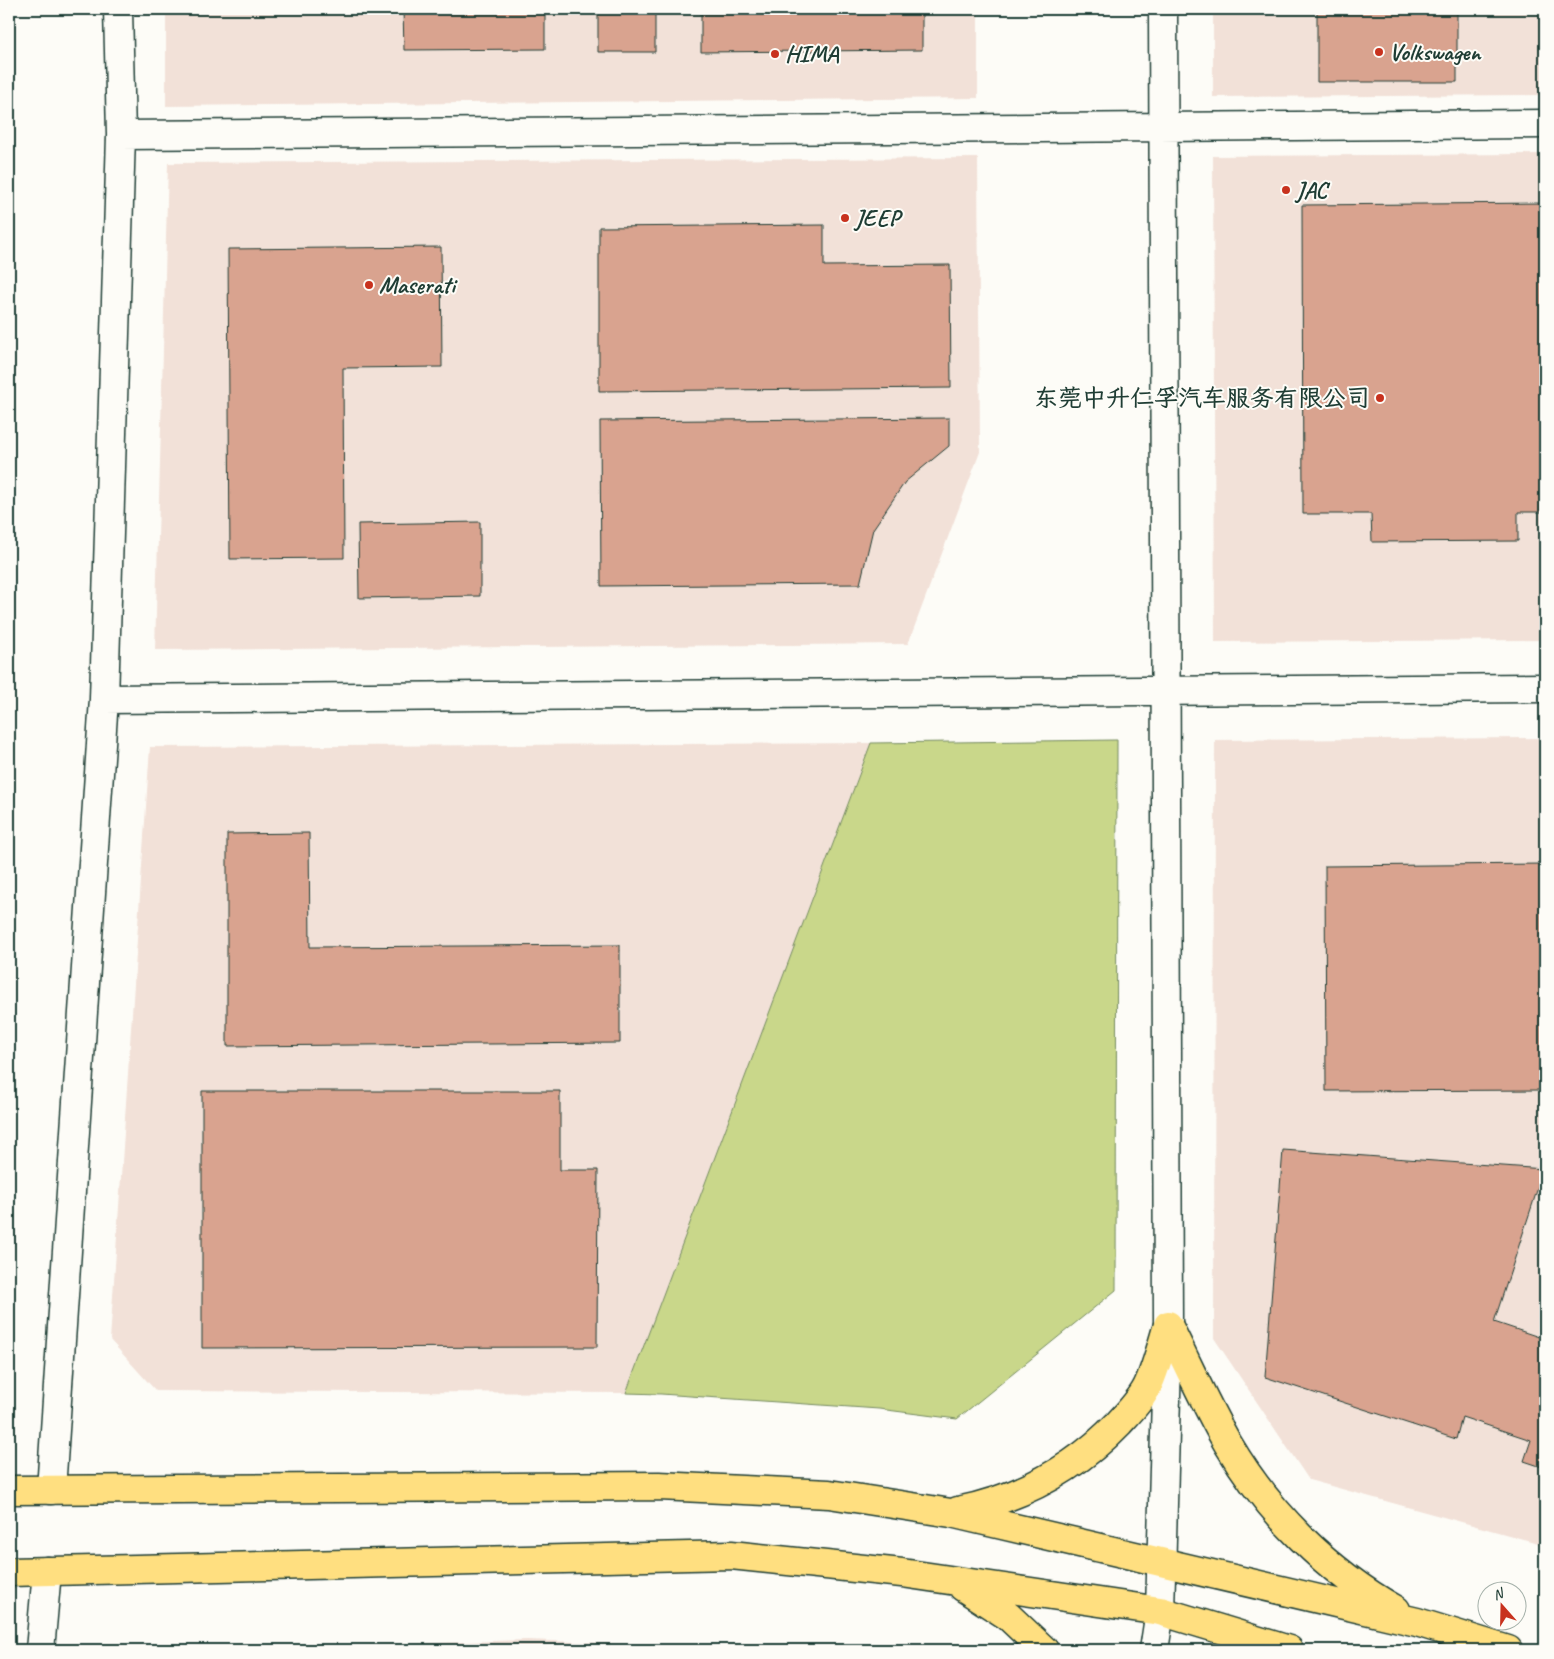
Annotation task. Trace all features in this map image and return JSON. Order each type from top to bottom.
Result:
[{"type":"main road","points":[[951,1512],[985,1506],[1018,1494],[1049,1479],[1078,1460],[1104,1438],[1128,1413],[1149,1385],[1168,1325]]},
{"type":"main road","points":[[1168,1325],[1228,1444],[1252,1481],[1280,1515],[1310,1547],[1343,1575],[1379,1601],[1417,1622]]},
{"type":"main road","points":[[9,1490],[659,1486],[829,1494],[951,1512],[1417,1622],[1508,1650]]},
{"type":"main road","points":[[9,1572],[731,1555],[902,1573],[1160,1611],[1289,1650]]},
{"type":"main road","points":[[953,1581],[982,1597],[1008,1616],[1044,1650]]},
{"type":"street","points":[[51,1490],[104,699],[120,135],[118,9]]},
{"type":"street","points":[[1154,1650],[1160,1611],[1168,1325],[1163,9]]},
{"type":"street","points":[[120,135],[1545,124]]},
{"type":"street","points":[[104,699],[1545,688]]},
{"type":"street","points":[[40,1650],[47,1571]]},
{"type":"shaded area","points":[[166,9],[978,9],[978,98],[166,106]]},
{"type":"shaded area","name":"Volkswagen","points":[[1213,9],[1545,9],[1545,95],[1213,97]]},
{"type":"shaded area","name":"东莞中升仁孚汽车服务有限公司","points":[[1545,154],[1545,640],[1215,642],[1213,156]]},
{"type":"shaded area","points":[[978,158],[980,452],[908,644],[155,650],[168,163]]},
{"type":"shaded area","points":[[1545,738],[1545,1545],[1309,1480],[1214,1338],[1215,740]]},
{"type":"shaded area","points":[[871,743],[626,1393],[156,1391],[110,1340],[150,747]]},
{"type":"shaded area","points":[[527,1640],[674,1646],[717,1650],[320,1650],[379,1645]]},
{"type":"green space","points":[[1117,740],[1116,1290],[957,1419],[879,1409],[626,1393],[871,743]]},
{"type":"building","points":[[403,9],[545,9],[545,49],[404,50]]},
{"type":"building","points":[[598,9],[655,9],[655,52],[598,52]]},
{"type":"building","points":[[701,9],[922,9],[922,50],[701,52]]},
{"type":"building","points":[[1317,9],[1457,9],[1457,82],[1317,82]]},
{"type":"building","points":[[1545,203],[1545,512],[1518,512],[1518,541],[1372,542],[1371,514],[1303,514],[1302,205]]},
{"type":"building","points":[[824,225],[824,266],[950,265],[951,388],[599,391],[599,227]]},
{"type":"building","points":[[441,247],[442,367],[343,368],[344,558],[230,559],[228,249]]},
{"type":"building","points":[[949,418],[949,446],[905,482],[873,529],[860,584],[601,586],[600,421]]},
{"type":"building","points":[[480,522],[480,596],[359,598],[358,524]]},
{"type":"building","points":[[309,833],[310,947],[620,945],[620,1043],[227,1046],[227,834]]},
{"type":"building","points":[[1545,864],[1545,1090],[1326,1091],[1325,866]]},
{"type":"building","points":[[202,1091],[560,1091],[560,1170],[598,1170],[597,1347],[202,1348]]},
{"type":"building","points":[[1283,1150],[1544,1169],[1494,1322],[1545,1339],[1545,1468],[1524,1461],[1531,1440],[1462,1417],[1456,1439],[1265,1377]]},
{"type":"place","name":"Volkswagen","points":[[1379,52]]},
{"type":"place","name":"HIMA","points":[[775,54]]},
{"type":"place","name":"JAC","points":[[1286,190]]},
{"type":"place","name":"JEEP","points":[[845,218]]},
{"type":"place","name":"Maserati","points":[[369,285]]},
{"type":"place","name":"东莞中升仁孚汽车服务有限公司","points":[[1380,398]]}]
